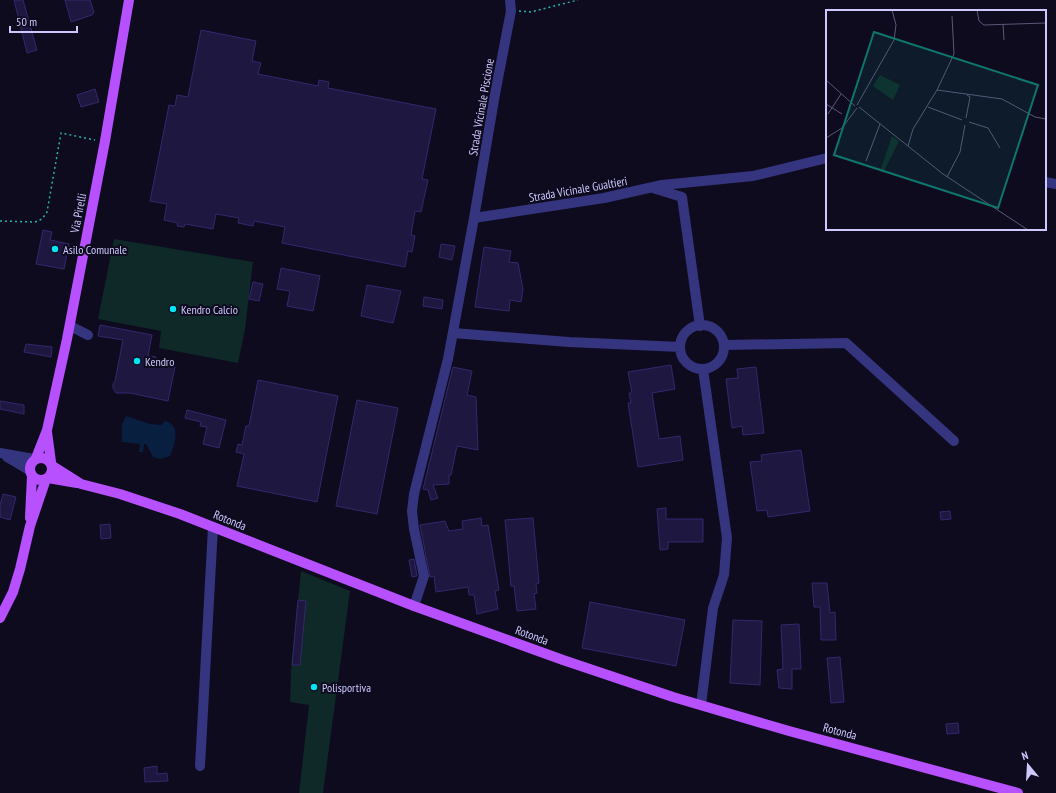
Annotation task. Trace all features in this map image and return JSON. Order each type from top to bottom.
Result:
[{"type":"main road","name":"Via Pirelli","points":[[35,459],[47,430],[70,326],[105,141],[129,0]]},
{"type":"main road","name":"Via Pirelli","points":[[47,430],[51,463]]},
{"type":"main road","points":[[0,618],[13,592],[30,526],[47,478],[52,474],[51,463],[46,458],[35,459],[30,464],[30,526]]},
{"type":"main road","name":"Rotonda","points":[[51,463],[81,484],[120,494],[213,527],[414,606],[563,660],[701,705],[789,731],[1018,793]]},
{"type":"main road","points":[[30,473],[36,479],[47,478],[81,484]]},
{"type":"street","name":"Strada Vicinale Piscione","points":[[474,218],[511,11],[510,0]]},
{"type":"street","name":"Strada Vicinale Gualtieri","points":[[474,218],[589,201],[653,187],[753,176],[826,158]]},
{"type":"street","points":[[1046,182],[1056,184]]},
{"type":"street","points":[[653,187],[682,197],[700,326]]},
{"type":"street","points":[[414,606],[424,576],[414,528],[412,511],[414,494],[448,359],[474,218]]},
{"type":"street","points":[[70,326],[88,335]]},
{"type":"street","points":[[700,326],[712,328],[718,332],[724,345],[723,352],[716,364],[703,369],[690,365],[681,354],[680,348],[685,334],[690,329],[700,326]]},
{"type":"street","points":[[453,333],[569,342],[680,348]]},
{"type":"street","points":[[724,345],[846,343],[954,441]]},
{"type":"street","points":[[701,705],[713,608],[724,575],[727,538],[703,369]]},
{"type":"street","points":[[0,453],[35,459]]},
{"type":"street","points":[[0,453],[30,473]]},
{"type":"street","points":[[200,766],[213,527]]},
{"type":"path","points":[[511,11],[531,12],[578,0]]},
{"type":"path","points":[[0,221],[35,222],[42,220],[47,212],[61,133],[105,141]]},
{"type":"green space","name":"Kendro Calcio","points":[[114,239],[253,262],[245,329],[238,363],[159,348],[161,331],[98,319]]},
{"type":"green space","name":"Polisportiva","points":[[301,571],[350,591],[323,793],[299,793],[309,705],[290,702],[291,671]]},
{"type":"water","points":[[126,416],[150,424],[162,425],[164,421],[170,423],[175,430],[176,435],[170,456],[160,459],[153,457],[146,444],[144,444],[143,452],[139,452],[140,444],[122,442],[122,425]]},
{"type":"building","points":[[14,0],[23,0],[37,50],[27,53]]},
{"type":"building","points":[[65,0],[90,0],[94,12],[92,15],[71,22]]},
{"type":"building","points":[[201,30],[256,41],[252,61],[261,63],[258,74],[318,86],[319,80],[329,82],[328,88],[436,109],[422,179],[428,180],[421,212],[415,211],[411,235],[415,236],[412,252],[408,251],[405,267],[282,243],[285,227],[254,221],[253,226],[238,223],[239,218],[216,214],[213,229],[185,224],[184,227],[177,226],[178,223],[164,220],[167,204],[150,201],[169,105],[175,106],[177,95],[188,97]]},
{"type":"building","points":[[95,89],[99,102],[81,107],[77,95]]},
{"type":"building","points":[[43,230],[52,232],[50,240],[69,244],[64,269],[36,264]]},
{"type":"building","points":[[441,244],[455,246],[452,260],[439,257]]},
{"type":"building","points":[[484,247],[511,251],[509,262],[518,263],[523,289],[521,302],[510,300],[509,311],[475,307]]},
{"type":"building","points":[[281,268],[320,276],[313,311],[287,306],[290,291],[277,289]]},
{"type":"building","points":[[253,282],[263,284],[259,301],[249,299]]},
{"type":"building","points":[[367,285],[401,291],[393,323],[361,316]]},
{"type":"building","points":[[424,297],[443,300],[442,309],[423,306]]},
{"type":"building","name":"Kendro","points":[[100,325],[152,335],[148,356],[156,357],[155,364],[175,367],[168,401],[130,393],[116,393],[113,388],[113,384],[115,381],[123,340],[98,336]]},
{"type":"building","points":[[26,344],[52,347],[51,357],[24,352]]},
{"type":"building","points":[[671,365],[675,389],[652,393],[659,439],[680,436],[683,460],[638,467],[628,403],[631,403],[629,393],[632,393],[628,372]]},
{"type":"building","points":[[453,367],[472,371],[467,395],[476,397],[478,450],[457,446],[451,475],[449,475],[449,484],[433,485],[438,498],[431,500],[428,490],[423,489]]},
{"type":"building","points":[[756,367],[764,433],[743,435],[742,426],[732,428],[726,379],[738,378],[737,369]]},
{"type":"building","points":[[258,380],[338,396],[317,502],[237,486],[244,454],[236,452],[238,444],[242,445],[246,426],[249,426]]},
{"type":"building","points":[[357,400],[398,408],[377,514],[336,506]]},
{"type":"building","points":[[0,401],[24,405],[24,414],[0,409]]},
{"type":"building","points":[[187,410],[226,420],[219,448],[203,444],[207,427],[200,426],[201,422],[185,418]]},
{"type":"building","points":[[801,450],[810,511],[768,517],[767,510],[757,511],[750,462],[762,461],[761,455]]},
{"type":"building","points":[[3,494],[16,497],[10,520],[0,517],[0,505]]},
{"type":"building","points":[[666,508],[666,519],[703,519],[703,542],[668,542],[668,549],[660,550],[657,509]]},
{"type":"building","points":[[950,511],[951,519],[941,520],[940,512]]},
{"type":"building","points":[[481,518],[482,526],[488,525],[499,590],[495,591],[498,609],[477,614],[474,595],[469,595],[468,587],[436,592],[434,576],[430,577],[420,525],[445,521],[449,531],[463,529],[462,521]]},
{"type":"building","points":[[533,518],[539,583],[536,584],[537,593],[534,594],[536,609],[517,611],[514,586],[511,586],[505,520]]},
{"type":"building","points":[[110,524],[111,538],[101,539],[100,525]]},
{"type":"building","points":[[414,559],[417,576],[412,577],[409,560]]},
{"type":"building","points":[[812,583],[827,583],[830,613],[835,612],[836,640],[821,640],[820,607],[814,607]]},
{"type":"building","points":[[298,600],[306,601],[300,665],[292,665]]},
{"type":"building","points":[[590,602],[685,620],[676,666],[582,648]]},
{"type":"building","points":[[733,620],[762,621],[760,685],[730,683]]},
{"type":"building","points":[[799,624],[801,669],[792,669],[792,689],[779,688],[777,670],[783,669],[781,625]]},
{"type":"building","points":[[840,657],[844,702],[831,703],[827,658]]},
{"type":"building","points":[[958,723],[959,733],[947,734],[946,724]]},
{"type":"building","points":[[157,766],[157,774],[167,773],[168,781],[145,782],[144,768]]},
{"type":"place","name":"Asilo Comunale","points":[[55,249]]},
{"type":"place","name":"Kendro Calcio","points":[[173,309]]},
{"type":"place","name":"Kendro","points":[[137,361]]},
{"type":"place","name":"Polisportiva","points":[[314,687]]}]
